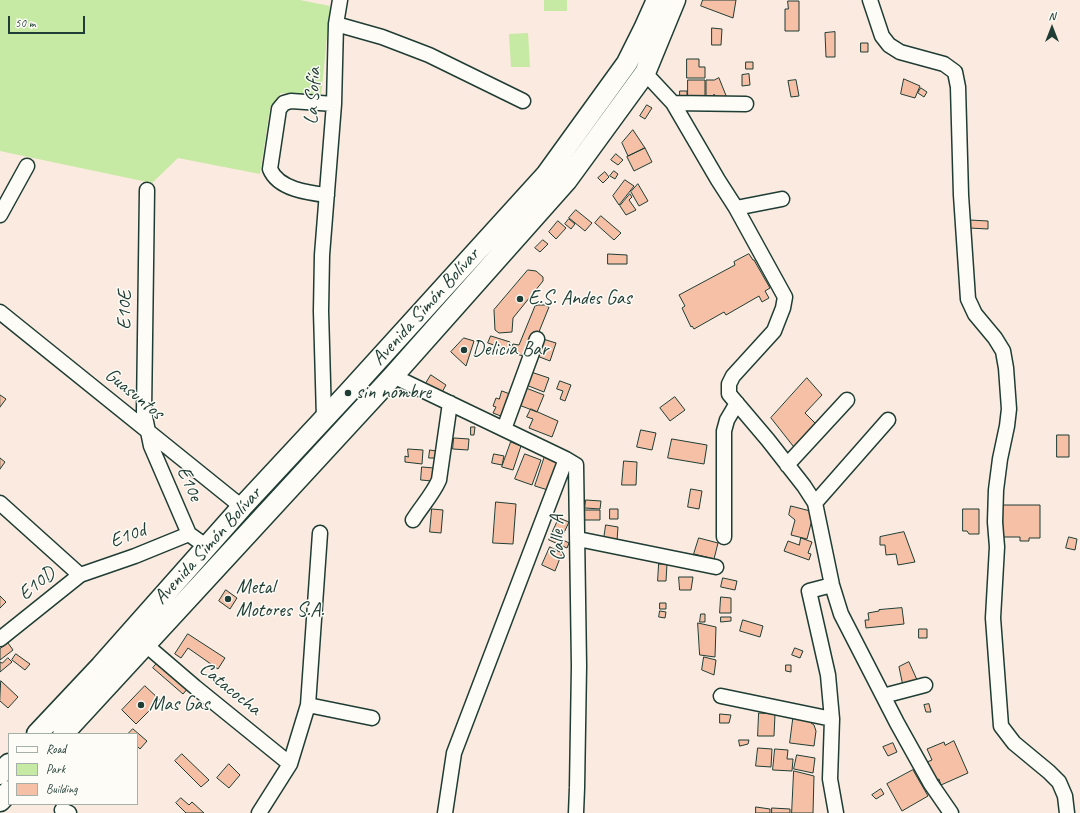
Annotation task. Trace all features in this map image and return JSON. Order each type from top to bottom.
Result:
[{"type":"highway","name":"Avenida Simón Bolívar","points":[[38,733],[101,666],[242,507],[546,175],[627,64],[657,0]]},
{"type":"highway","name":"Avenida Simón Bolívar","points":[[64,733],[393,376],[567,180],[645,73],[675,0]]},
{"type":"highway","points":[[0,774],[8,765]]},
{"type":"highway","points":[[0,801],[8,792]]},
{"type":"street","name":"La Sofía","points":[[324,418],[321,311],[322,255],[334,104],[336,24],[340,0]]},
{"type":"street","points":[[870,0],[882,36],[889,45],[900,52],[944,64],[955,72],[958,87],[961,195],[968,299],[975,314],[995,338],[1003,351],[1006,368],[1009,409],[996,490],[995,522],[997,547],[993,618],[1001,726],[1014,743],[1059,782],[1065,796],[1067,813]]},
{"type":"street","points":[[336,24],[382,37],[429,56],[524,101]]},
{"type":"street","points":[[645,73],[673,103],[736,208],[785,297],[783,308],[774,331],[733,376],[729,384],[729,394],[787,465],[815,503],[832,585],[841,614],[883,696],[931,784],[951,813]]},
{"type":"street","points":[[327,195],[309,193],[278,182],[270,169],[279,109],[284,103],[291,101],[334,104]]},
{"type":"street","points":[[673,103],[746,104]]},
{"type":"street","points":[[0,216],[27,166]]},
{"type":"street","name":"E10E","points":[[146,430],[144,412],[147,190]]},
{"type":"street","points":[[736,208],[782,200]]},
{"type":"street","name":"Guasuntos","points":[[0,312],[242,507]]},
{"type":"street","points":[[504,429],[537,339]]},
{"type":"street","name":"Calle A","points":[[393,376],[566,459],[576,466],[579,666],[578,788],[576,813]]},
{"type":"street","points":[[787,465],[847,400]]},
{"type":"street","points":[[413,520],[434,490],[438,480],[450,403]]},
{"type":"street","points":[[724,537],[724,431],[726,420],[737,403]]},
{"type":"street","points":[[815,503],[888,420]]},
{"type":"street","name":"E10e","points":[[146,430],[151,446],[189,534],[207,547]]},
{"type":"street","points":[[445,813],[454,753],[566,459]]},
{"type":"street","points":[[0,503],[80,575]]},
{"type":"street","points":[[259,813],[290,764],[308,705],[320,533]]},
{"type":"street","name":"E10d","points":[[80,575],[135,556],[189,534]]},
{"type":"street","points":[[578,540],[716,567]]},
{"type":"street","name":"E10D","points":[[0,639],[80,575]]},
{"type":"street","points":[[832,585],[809,591],[828,675],[832,719],[830,779],[836,813]]},
{"type":"street","name":"Catacocha","points":[[146,645],[290,764]]},
{"type":"street","points":[[883,696],[925,685]]},
{"type":"street","points":[[721,696],[832,719]]},
{"type":"street","points":[[308,705],[372,718]]},
{"type":"green space","points":[[0,0],[300,0],[330,6],[321,97],[281,93],[270,108],[260,174],[178,158],[152,183],[0,151]]},
{"type":"green space","points":[[544,0],[567,0],[567,11],[544,11]]},
{"type":"green space","points":[[528,33],[530,67],[511,67],[509,34]]},
{"type":"building","points":[[703,0],[736,0],[733,18],[701,6]]},
{"type":"building","points":[[788,1],[799,1],[799,31],[785,31],[785,9],[788,9]]},
{"type":"building","points":[[712,28],[722,29],[721,45],[712,45]]},
{"type":"building","points":[[835,32],[835,57],[826,57],[825,33]]},
{"type":"building","points":[[861,43],[868,43],[868,52],[861,52]]},
{"type":"building","points":[[687,59],[699,59],[699,67],[705,67],[705,78],[687,78]]},
{"type":"building","points":[[746,62],[753,62],[753,69],[746,69]]},
{"type":"building","points":[[749,74],[750,85],[742,86],[742,75]]},
{"type":"building","points":[[719,78],[727,98],[717,102],[714,94],[714,97],[706,97],[706,80],[714,80]]},
{"type":"building","points":[[904,79],[920,86],[915,98],[901,94]]},
{"type":"building","points":[[688,80],[705,80],[705,102],[688,102]]},
{"type":"building","points":[[796,80],[799,96],[791,97],[788,81]]},
{"type":"building","points":[[921,88],[927,92],[924,97],[918,93]]},
{"type":"building","points":[[680,91],[687,91],[687,100],[680,100]]},
{"type":"building","points":[[647,105],[652,108],[645,119],[640,116]]},
{"type":"building","points":[[633,130],[645,148],[628,156],[622,143]]},
{"type":"building","points":[[645,148],[652,162],[634,171],[627,157]]},
{"type":"building","points":[[616,154],[623,160],[618,165],[611,160]]},
{"type":"building","points":[[614,171],[618,174],[615,179],[610,176]]},
{"type":"building","points":[[605,172],[609,177],[603,183],[598,178]]},
{"type":"building","points":[[625,180],[634,186],[619,205],[613,196]]},
{"type":"building","points":[[638,184],[648,201],[639,206],[631,192]]},
{"type":"building","points":[[630,194],[632,197],[629,200],[636,210],[626,215],[620,206]]},
{"type":"building","points":[[576,210],[592,223],[585,231],[569,218]]},
{"type":"building","points":[[601,216],[621,233],[614,240],[595,223]]},
{"type":"building","points":[[569,219],[575,224],[571,229],[565,224]]},
{"type":"building","points":[[969,220],[988,221],[988,229],[969,228]]},
{"type":"building","points":[[558,221],[566,228],[556,239],[549,232]]},
{"type":"building","points":[[543,240],[548,244],[540,252],[535,248]]},
{"type":"building","points":[[608,254],[627,255],[627,264],[608,264]]},
{"type":"building","points":[[749,254],[770,288],[765,291],[769,298],[762,302],[759,296],[726,315],[724,312],[694,329],[692,326],[691,327],[682,308],[685,306],[679,295],[735,265],[734,262]]},
{"type":"building","points":[[528,270],[536,271],[543,277],[543,281],[513,318],[512,332],[499,333],[495,330],[494,310]]},
{"type":"building","points":[[539,305],[549,307],[530,354],[527,357],[509,352],[513,344],[519,345],[535,306]]},
{"type":"building","points":[[491,336],[510,342],[508,350],[488,343]]},
{"type":"building","points":[[464,338],[474,341],[466,366],[451,352]]},
{"type":"building","points":[[543,339],[556,343],[550,361],[537,356]]},
{"type":"building","points":[[531,372],[549,378],[544,392],[526,385]]},
{"type":"building","points":[[431,375],[446,385],[441,394],[425,385]]},
{"type":"building","points":[[807,378],[822,395],[805,413],[817,425],[797,451],[771,418]]},
{"type":"building","points":[[560,381],[571,385],[565,401],[560,399],[563,391],[557,389]]},
{"type":"building","points":[[526,388],[544,395],[537,412],[519,405]]},
{"type":"building","points":[[502,391],[515,396],[506,418],[493,413],[496,407],[493,406],[496,398],[499,399]]},
{"type":"building","points":[[0,395],[6,399],[0,407]]},
{"type":"building","points":[[675,397],[685,410],[670,421],[660,408]]},
{"type":"building","points":[[531,409],[558,421],[552,437],[529,428],[533,419],[527,417]]},
{"type":"building","points":[[471,427],[475,427],[474,435],[471,435]]},
{"type":"building","points":[[641,430],[656,433],[652,450],[637,447]]},
{"type":"building","points":[[1057,435],[1069,435],[1069,457],[1057,457]]},
{"type":"building","points":[[454,438],[469,439],[468,450],[453,449]]},
{"type":"building","points":[[672,439],[707,445],[704,464],[668,458]]},
{"type":"building","points":[[511,442],[521,446],[513,470],[502,467]]},
{"type":"building","points":[[408,449],[423,450],[422,464],[405,462],[405,456],[408,457]]},
{"type":"building","points":[[430,450],[436,451],[435,458],[429,458]]},
{"type":"building","points":[[494,454],[504,456],[502,465],[492,463]]},
{"type":"building","points":[[525,454],[541,460],[532,485],[515,479]]},
{"type":"building","points":[[545,456],[561,461],[551,491],[535,486]]},
{"type":"building","points":[[0,458],[5,462],[0,469]]},
{"type":"building","points":[[624,461],[637,462],[636,485],[622,485]]},
{"type":"building","points":[[422,467],[434,468],[432,481],[421,480]]},
{"type":"building","points":[[691,489],[702,491],[699,509],[688,507]]},
{"type":"building","points":[[586,500],[601,501],[600,509],[585,508]]},
{"type":"building","points":[[496,502],[516,504],[513,544],[493,543]]},
{"type":"building","points":[[1003,505],[1040,505],[1040,538],[1029,538],[1029,541],[1020,541],[1020,537],[1003,537]]},
{"type":"building","points":[[791,506],[814,512],[807,539],[791,535],[795,520],[789,515]]},
{"type":"building","points":[[432,509],[443,510],[441,533],[430,532]]},
{"type":"building","points":[[610,509],[618,509],[618,519],[610,519]]},
{"type":"building","points":[[963,509],[979,509],[979,534],[969,534],[967,531],[963,531]]},
{"type":"building","points":[[585,510],[600,510],[600,520],[585,520]]},
{"type":"building","points":[[559,518],[569,522],[561,539],[569,543],[567,548],[549,540]]},
{"type":"building","points":[[606,525],[618,527],[617,541],[604,539]]},
{"type":"building","points":[[904,532],[915,562],[898,565],[896,554],[886,555],[885,545],[880,545],[880,537]]},
{"type":"building","points":[[1069,537],[1077,539],[1075,550],[1066,548]]},
{"type":"building","points":[[699,538],[718,543],[714,559],[694,554]]},
{"type":"building","points":[[801,538],[812,542],[808,553],[811,554],[809,560],[784,551],[788,541],[799,545]]},
{"type":"building","points":[[550,547],[562,553],[555,571],[542,565]]},
{"type":"building","points":[[659,564],[667,564],[666,581],[658,581]]},
{"type":"building","points":[[679,577],[693,577],[691,590],[680,590]]},
{"type":"building","points":[[723,578],[737,581],[735,590],[721,587]]},
{"type":"building","name":"Metal Motores S.A.","points":[[226,590],[237,598],[230,609],[219,601]]},
{"type":"building","points":[[0,596],[6,602],[0,608]]},
{"type":"building","points":[[721,597],[731,598],[731,613],[720,613]]},
{"type":"building","points":[[660,603],[666,603],[666,609],[660,609]]},
{"type":"building","points":[[902,608],[904,624],[866,628],[865,620],[869,620],[868,613],[879,610]]},
{"type":"building","points":[[660,611],[666,612],[665,618],[659,617]]},
{"type":"building","points":[[701,614],[705,614],[705,622],[700,622]]},
{"type":"building","points":[[721,617],[731,617],[731,621],[721,622]]},
{"type":"building","points":[[743,620],[763,626],[760,637],[740,631]]},
{"type":"building","points":[[698,623],[716,627],[715,657],[700,655]]},
{"type":"building","points":[[919,629],[927,629],[927,638],[919,638]]},
{"type":"building","points":[[188,634],[225,658],[218,669],[188,648],[181,658],[175,654]]},
{"type":"building","points":[[8,643],[13,650],[0,660],[0,649]]},
{"type":"building","points":[[795,648],[803,651],[800,658],[792,655]]},
{"type":"building","points":[[16,654],[30,664],[25,670],[12,660]]},
{"type":"building","points":[[704,657],[716,660],[714,675],[702,670]]},
{"type":"building","points":[[8,658],[12,662],[0,672],[0,662],[2,663]]},
{"type":"building","points":[[158,662],[189,687],[183,694],[153,668]]},
{"type":"building","points":[[909,662],[918,682],[903,686],[899,667]]},
{"type":"building","points":[[786,665],[791,665],[791,672],[786,671]]},
{"type":"building","points":[[1,681],[18,697],[8,708],[0,701]]},
{"type":"building","name":"Mas Gas","points":[[145,686],[160,700],[136,724],[122,710]]},
{"type":"building","points":[[929,704],[931,712],[926,712],[924,705]]},
{"type":"building","points":[[794,712],[812,715],[811,723],[814,725],[816,731],[814,746],[790,743]]},
{"type":"building","points":[[759,713],[775,714],[774,736],[758,736]]},
{"type":"building","points":[[720,714],[731,715],[729,723],[720,723]]},
{"type":"building","points":[[133,729],[138,733],[129,733]]},
{"type":"building","points":[[138,733],[147,741],[140,749],[138,747]]},
{"type":"building","points":[[739,740],[749,740],[748,744],[740,746]]},
{"type":"building","points":[[954,741],[968,773],[941,785],[939,779],[935,781],[927,762],[932,760],[927,749],[944,742],[945,745]]},
{"type":"building","points":[[893,743],[897,752],[888,756],[883,747]]},
{"type":"building","points":[[758,748],[772,749],[771,767],[756,766]]},
{"type":"building","points":[[775,749],[788,750],[787,759],[793,759],[792,771],[773,770]]},
{"type":"building","points":[[182,754],[209,780],[201,787],[175,761]]},
{"type":"building","points":[[797,755],[815,758],[813,773],[794,769]]},
{"type":"building","points":[[229,764],[240,775],[229,788],[217,778]]},
{"type":"building","points":[[913,770],[928,796],[902,811],[887,784]]},
{"type":"building","points":[[794,771],[814,776],[813,813],[792,813]]},
{"type":"building","points":[[881,789],[884,794],[876,799],[872,795]]},
{"type":"building","points":[[181,798],[189,805],[192,802],[204,813],[186,813],[176,803]]},
{"type":"building","points":[[756,807],[770,809],[770,813],[756,813]]},
{"type":"building","points":[[772,808],[790,809],[790,813],[772,813]]},
{"type":"place","name":"E.S. Andes Gas","points":[[520,299]]},
{"type":"place","name":"Delicia Bar","points":[[464,350]]},
{"type":"place","name":"sin nombre","points":[[348,393]]},
{"type":"place","name":"Metal Motores S.A.","points":[[228,599]]},
{"type":"place","name":"Mas Gas","points":[[141,705]]}]
